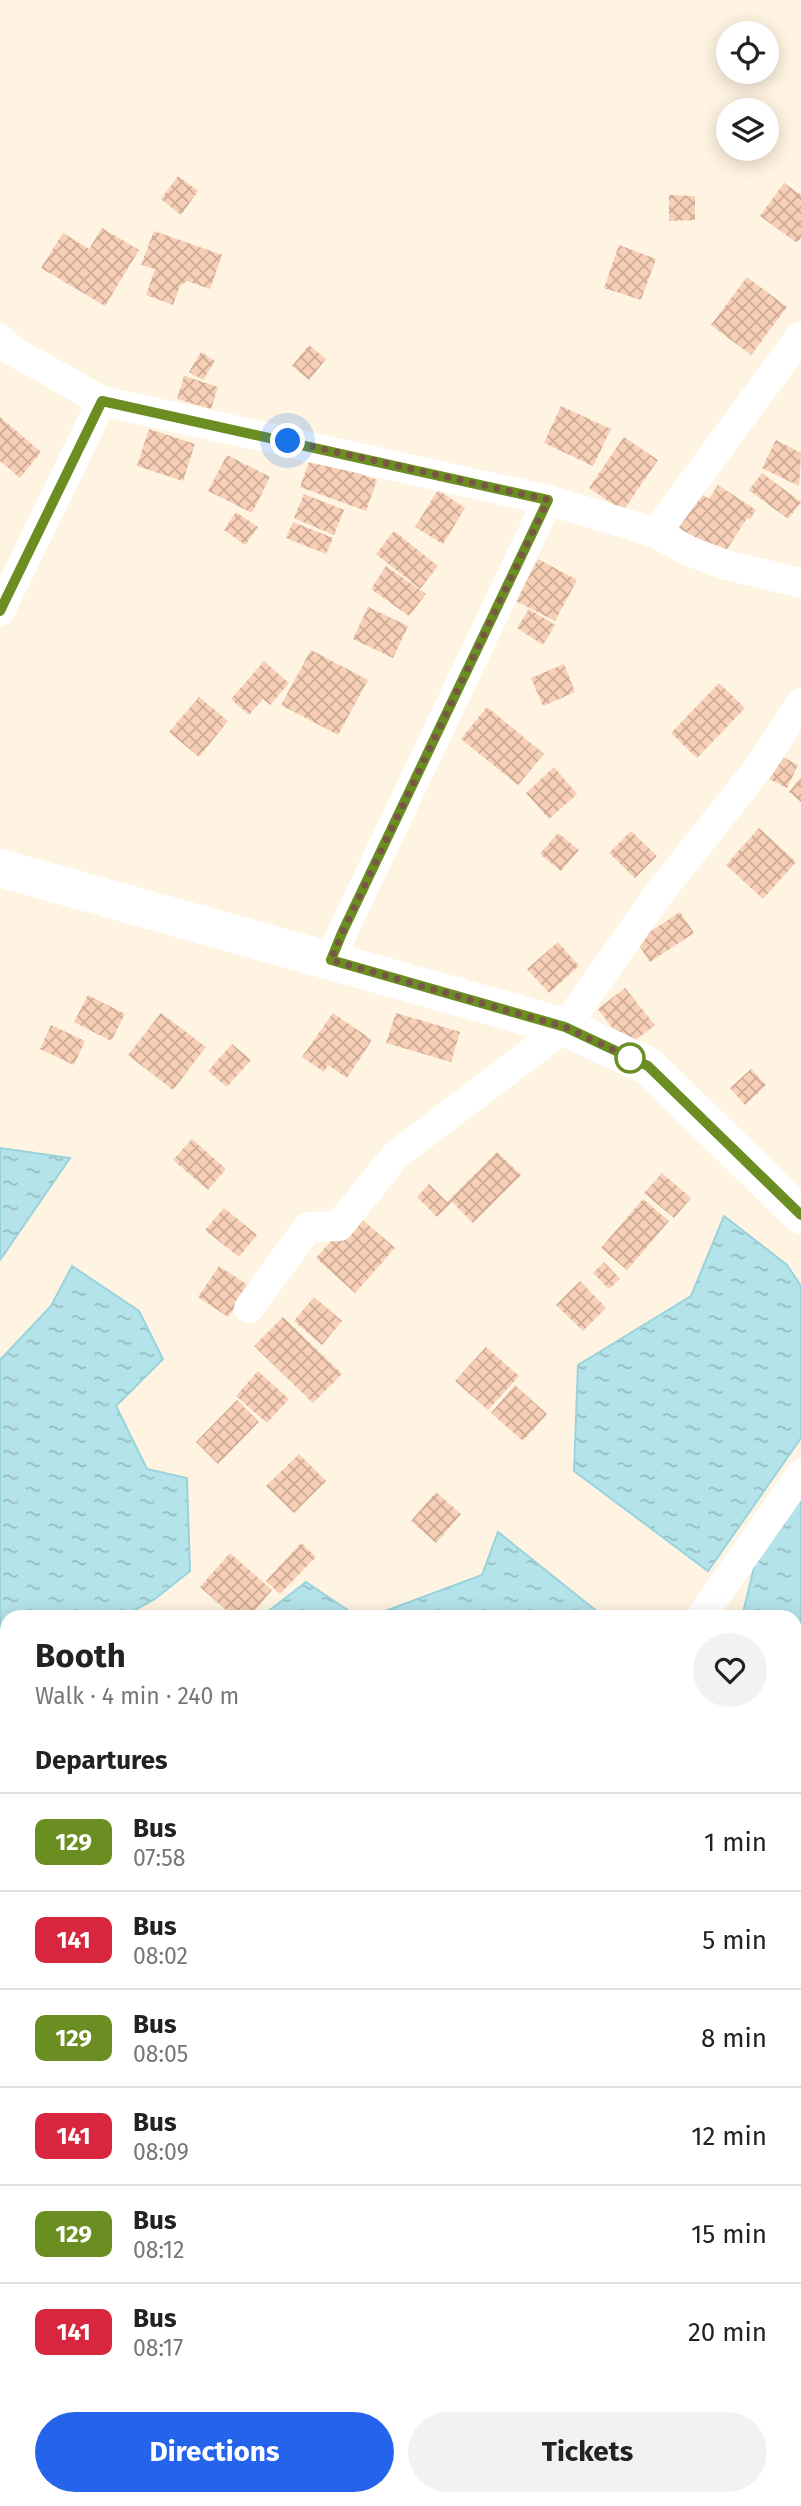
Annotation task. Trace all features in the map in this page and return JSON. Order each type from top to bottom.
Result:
[{"type":"main road","points":[[0,868],[565,1027],[648,1066],[801,1215]]},
{"type":"street","points":[[656,533],[801,336]]},
{"type":"street","points":[[0,340],[11,350],[102,401],[548,500],[656,533],[689,551],[726,565],[801,583]]},
{"type":"street","points":[[0,611],[102,401]]},
{"type":"street","points":[[331,960],[548,500]]},
{"type":"street","points":[[249,1308],[307,1227],[338,1226],[396,1155],[565,1027],[657,896],[760,766],[801,704]]},
{"type":"street","points":[[706,1610],[801,1474]]},
{"type":"water","points":[[0,1148],[70,1158],[0,1260]]},
{"type":"water","points":[[724,1216],[787,1265],[801,1286],[801,1438],[708,1571],[574,1471],[578,1365],[691,1296]]},
{"type":"water","points":[[72,1266],[139,1311],[163,1359],[116,1406],[147,1469],[187,1478],[190,1571],[155,1599],[135,1610],[0,1610],[0,1360],[51,1306]]},
{"type":"water","points":[[801,1499],[801,1610],[744,1610],[758,1551]]},
{"type":"water","points":[[498,1532],[595,1610],[388,1610],[482,1575]]},
{"type":"water","points":[[306,1582],[348,1610],[270,1610]]},
{"type":"building","points":[[178,176],[198,191],[181,215],[161,199]]},
{"type":"building","points":[[784,183],[801,195],[801,238],[797,243],[760,216]]},
{"type":"building","points":[[669,195],[695,196],[695,220],[669,221]]},
{"type":"building","points":[[102,228],[139,250],[105,306],[41,268],[63,233],[89,249]]},
{"type":"building","points":[[154,231],[222,255],[210,289],[187,281],[180,286],[173,305],[146,295],[155,269],[141,265]]},
{"type":"building","points":[[619,245],[656,259],[641,300],[604,288]]},
{"type":"building","points":[[747,277],[787,307],[751,355],[711,325]]},
{"type":"building","points":[[309,345],[326,359],[309,380],[292,366]]},
{"type":"building","points":[[201,352],[215,361],[203,380],[189,372]]},
{"type":"building","points":[[184,376],[218,387],[211,409],[177,399]]},
{"type":"building","points":[[561,406],[611,429],[593,466],[544,443]]},
{"type":"building","points":[[0,417],[41,452],[20,478],[0,461]]},
{"type":"building","points":[[149,429],[195,444],[183,481],[137,466]]},
{"type":"building","points":[[624,437],[658,460],[623,511],[589,488]]},
{"type":"building","points":[[776,440],[801,453],[799,486],[762,468]]},
{"type":"building","points":[[227,455],[270,477],[252,513],[208,491]]},
{"type":"building","points":[[311,456],[377,480],[366,511],[300,487]]},
{"type":"building","points":[[762,473],[801,502],[788,519],[749,490]]},
{"type":"building","points":[[718,485],[756,510],[750,519],[747,518],[722,557],[671,525],[694,490],[709,499]]},
{"type":"building","points":[[438,490],[465,508],[443,544],[415,527]]},
{"type":"building","points":[[304,494],[344,510],[334,535],[294,518]]},
{"type":"building","points":[[236,512],[258,527],[245,545],[224,530]]},
{"type":"building","points":[[293,522],[333,538],[326,554],[286,538]]},
{"type":"building","points":[[394,531],[438,566],[420,589],[376,554]]},
{"type":"building","points":[[538,559],[577,580],[555,621],[516,601]]},
{"type":"building","points":[[386,566],[426,594],[409,616],[371,589]]},
{"type":"building","points":[[368,607],[408,626],[393,658],[353,639]]},
{"type":"building","points":[[529,609],[555,625],[543,645],[517,628]]},
{"type":"building","points":[[311,650],[368,680],[338,735],[281,705]]},
{"type":"building","points":[[264,661],[289,683],[270,705],[263,699],[249,715],[231,699]]},
{"type":"building","points":[[564,664],[575,692],[543,706],[531,678]]},
{"type":"building","points":[[719,683],[745,708],[697,758],[671,733]]},
{"type":"building","points":[[199,697],[228,721],[199,757],[169,732]]},
{"type":"building","points":[[487,707],[544,754],[518,785],[461,739]]},
{"type":"building","points":[[781,756],[798,765],[787,788],[769,779]]},
{"type":"building","points":[[554,767],[577,794],[549,819],[526,793]]},
{"type":"building","points":[[801,777],[801,802],[789,792]]},
{"type":"building","points":[[759,828],[796,862],[763,899],[726,865]]},
{"type":"building","points":[[631,831],[657,856],[635,878],[609,853]]},
{"type":"building","points":[[558,833],[579,850],[561,871],[540,854]]},
{"type":"building","points":[[680,912],[694,933],[650,962],[636,941]]},
{"type":"building","points":[[558,942],[579,966],[549,993],[527,969]]},
{"type":"building","points":[[625,988],[655,1025],[627,1047],[598,1009]]},
{"type":"building","points":[[88,995],[125,1014],[111,1041],[74,1022]]},
{"type":"building","points":[[161,1013],[206,1047],[173,1090],[128,1055]]},
{"type":"building","points":[[333,1013],[372,1040],[347,1078],[328,1065],[324,1072],[302,1057]]},
{"type":"building","points":[[396,1013],[460,1032],[451,1062],[386,1043]]},
{"type":"building","points":[[51,1025],[85,1041],[74,1065],[40,1049]]},
{"type":"building","points":[[232,1044],[251,1060],[227,1087],[208,1071]]},
{"type":"building","points":[[751,1069],[766,1085],[745,1105],[730,1088]]},
{"type":"building","points":[[192,1139],[226,1169],[208,1190],[173,1160]]},
{"type":"building","points":[[497,1152],[521,1175],[473,1223],[452,1202],[437,1217],[417,1197],[429,1184],[447,1202]]},
{"type":"building","points":[[662,1173],[691,1198],[674,1218],[644,1193]]},
{"type":"building","points":[[643,1199],[669,1221],[627,1270],[601,1248]]},
{"type":"building","points":[[224,1208],[257,1235],[239,1257],[205,1230]]},
{"type":"building","points":[[355,1213],[395,1248],[355,1293],[316,1258]]},
{"type":"building","points":[[604,1262],[620,1279],[609,1289],[593,1273]]},
{"type":"building","points":[[219,1266],[249,1286],[228,1317],[198,1297]]},
{"type":"building","points":[[580,1281],[606,1308],[583,1331],[556,1305]]},
{"type":"building","points":[[314,1297],[342,1321],[322,1345],[294,1321]]},
{"type":"building","points":[[283,1317],[342,1374],[313,1403],[254,1346]]},
{"type":"building","points":[[486,1347],[519,1376],[488,1410],[455,1381]]},
{"type":"building","points":[[258,1371],[289,1399],[267,1423],[236,1396]]},
{"type":"building","points":[[515,1385],[547,1414],[523,1441],[491,1413]]},
{"type":"building","points":[[237,1400],[259,1422],[218,1464],[196,1442]]},
{"type":"building","points":[[299,1454],[326,1481],[294,1513],[266,1486]]},
{"type":"building","points":[[436,1492],[461,1514],[436,1543],[411,1521]]},
{"type":"building","points":[[301,1543],[316,1557],[280,1594],[266,1581]]},
{"type":"building","points":[[230,1553],[272,1590],[255,1610],[226,1610],[200,1587]]},
{"type":"bus line","name":"129","points":[[0,611],[102,401],[548,500],[331,960],[565,1027],[648,1066],[801,1215]]},
{"type":"route","points":[[288,441],[548,500],[331,960],[565,1027],[630,1058]]}]
